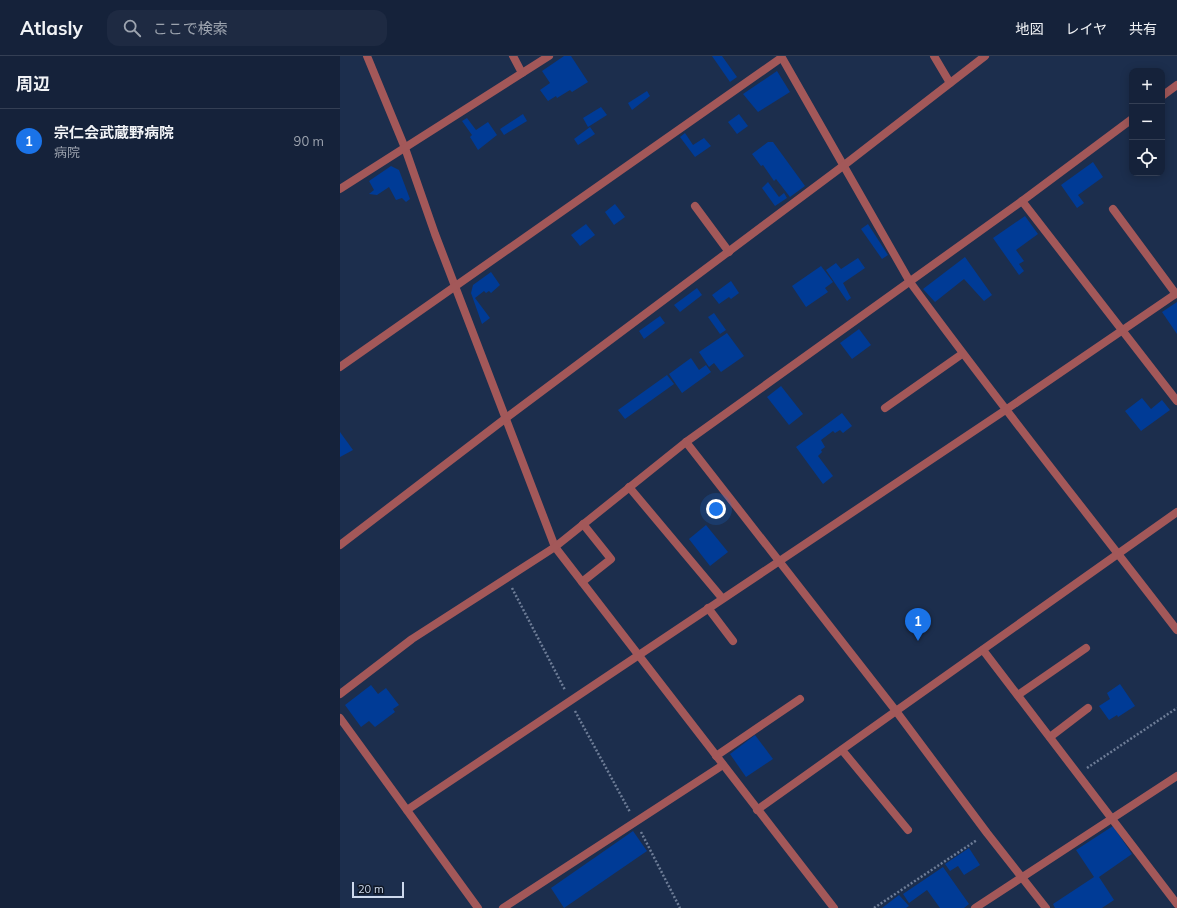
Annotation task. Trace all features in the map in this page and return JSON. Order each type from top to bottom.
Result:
[{"type":"street","points":[[367,56],[405,148],[435,234],[456,285],[555,547],[834,908]]},
{"type":"street","points":[[513,56],[522,73]]},
{"type":"street","points":[[340,189],[549,56]]},
{"type":"street","points":[[934,56],[950,83]]},
{"type":"street","points":[[340,545],[506,418],[843,166],[985,56]]},
{"type":"street","points":[[341,365],[781,57],[910,282],[962,354],[1007,409],[1177,630]]},
{"type":"street","points":[[1165,94],[1177,85]]},
{"type":"street","points":[[340,694],[412,639],[555,547],[686,442],[1022,201],[1129,121]]},
{"type":"street","points":[[1022,201],[1177,401]]},
{"type":"street","points":[[695,206],[728,252]]},
{"type":"street","points":[[407,810],[639,657],[722,598],[1007,409],[1176,293],[1112,209]]},
{"type":"street","points":[[885,408],[962,354]]},
{"type":"street","points":[[686,442],[896,711],[987,833],[1046,908]]},
{"type":"street","points":[[629,487],[722,598]]},
{"type":"street","points":[[757,810],[1177,512]]},
{"type":"street","points":[[582,582],[611,559],[583,524]]},
{"type":"street","points":[[708,608],[733,641]]},
{"type":"street","points":[[1018,695],[1086,648]]},
{"type":"street","points":[[983,650],[1177,904]]},
{"type":"street","points":[[716,756],[800,699]]},
{"type":"street","points":[[1050,737],[1088,708]]},
{"type":"street","points":[[340,718],[478,908]]},
{"type":"street","points":[[842,750],[908,830]]},
{"type":"street","points":[[503,908],[723,765]]},
{"type":"street","points":[[975,908],[1177,776]]},
{"type":"path","points":[[507,579],[680,908]]},
{"type":"path","points":[[1079,774],[1102,757],[1177,708]]},
{"type":"path","points":[[874,908],[987,833]]},
{"type":"shaded area","points":[[564,56],[571,56],[588,82],[572,92],[570,90],[557,98],[556,96],[548,101],[540,90],[550,83],[542,71]]},
{"type":"shaded area","points":[[712,56],[722,56],[737,77],[730,82]]},
{"type":"shaded area","points":[[777,71],[790,92],[758,112],[743,94]]},
{"type":"shaded area","points":[[647,91],[650,96],[632,110],[628,103]]},
{"type":"shaded area","points":[[601,107],[607,115],[588,127],[583,118]]},
{"type":"shaded area","points":[[523,114],[527,121],[504,135],[500,129]]},
{"type":"shaded area","points":[[739,114],[748,126],[737,134],[728,122]]},
{"type":"shaded area","points":[[467,118],[476,130],[488,122],[497,135],[478,150],[470,137],[472,135],[462,121]]},
{"type":"shaded area","points":[[590,127],[595,134],[578,145],[574,139]]},
{"type":"shaded area","points":[[685,133],[693,145],[704,138],[711,146],[695,157],[680,137]]},
{"type":"shaded area","points":[[768,142],[773,142],[805,186],[790,197],[776,179],[774,181],[763,165],[761,166],[752,154]]},
{"type":"shaded area","points":[[1093,162],[1103,177],[1078,195],[1084,203],[1077,208],[1061,185]]},
{"type":"shaded area","points":[[391,166],[399,170],[410,199],[406,202],[402,198],[396,200],[389,187],[377,195],[369,194],[374,190],[369,181]]},
{"type":"shaded area","points":[[768,182],[779,197],[784,193],[787,198],[775,206],[762,188]]},
{"type":"shaded area","points":[[615,204],[625,217],[614,225],[605,212]]},
{"type":"shaded area","points":[[1025,216],[1038,234],[1016,250],[1024,261],[1019,264],[1024,271],[1019,275],[993,238]]},
{"type":"shaded area","points":[[586,224],[595,235],[580,246],[571,235]]},
{"type":"shaded area","points":[[868,224],[888,255],[882,259],[861,229]]},
{"type":"shaded area","points":[[965,257],[992,295],[984,301],[964,279],[935,302],[923,289]]},
{"type":"shaded area","points":[[858,258],[865,268],[843,283],[851,298],[847,301],[826,270],[836,263],[841,269]]},
{"type":"shaded area","points":[[821,266],[833,282],[825,288],[828,292],[806,307],[792,286]]},
{"type":"shaded area","points":[[491,272],[500,285],[491,293],[489,291],[486,293],[484,291],[475,298],[490,318],[482,324],[471,293],[473,285]]},
{"type":"shaded area","points":[[731,281],[739,293],[731,299],[729,297],[719,304],[712,295]]},
{"type":"shaded area","points":[[697,288],[702,295],[680,312],[674,305]]},
{"type":"shaded area","points":[[1177,302],[1177,334],[1162,312]]},
{"type":"shaded area","points":[[714,313],[726,330],[720,334],[708,317]]},
{"type":"shaded area","points":[[660,316],[665,323],[644,339],[639,331]]},
{"type":"shaded area","points":[[859,329],[871,345],[852,359],[840,343]]},
{"type":"shaded area","points":[[727,333],[744,356],[721,372],[714,363],[709,367],[699,352]]},
{"type":"shaded area","points":[[691,358],[699,370],[706,365],[711,372],[682,393],[669,374]]},
{"type":"shaded area","points":[[667,375],[674,384],[625,419],[618,410]]},
{"type":"shaded area","points":[[781,386],[803,414],[789,425],[767,397]]},
{"type":"shaded area","points":[[1142,398],[1151,409],[1162,400],[1170,410],[1141,431],[1125,411]]},
{"type":"shaded area","points":[[842,413],[852,426],[843,433],[840,430],[835,433],[833,431],[821,440],[825,447],[821,450],[822,452],[818,456],[833,476],[823,484],[796,447]]},
{"type":"shaded area","points":[[340,432],[353,450],[340,457]]},
{"type":"shaded area","points":[[706,525],[728,552],[710,566],[689,539]]},
{"type":"shaded area","points":[[1120,684],[1135,706],[1118,717],[1117,715],[1109,720],[1099,706],[1110,699],[1107,693]]},
{"type":"shaded area","points":[[371,685],[378,694],[386,688],[399,705],[393,709],[395,712],[375,727],[369,721],[361,727],[345,705]]},
{"type":"shaded area","points":[[755,735],[773,759],[746,777],[730,754]]},
{"type":"shaded area","points":[[1113,826],[1132,854],[1099,877],[1114,900],[1102,908],[1055,908],[1053,904],[1094,877],[1076,850]]},
{"type":"shaded area","points":[[633,831],[647,851],[564,908],[551,888]]},
{"type":"shaded area","points":[[969,848],[980,865],[964,875],[958,866],[950,871],[945,864]]},
{"type":"shaded area","points":[[943,867],[969,904],[964,908],[940,908],[927,890],[909,903],[903,894]]},
{"type":"shaded area","points":[[899,895],[909,906],[906,908],[882,908]]},
{"type":"place","name":"宗仁会武蔵野病院","points":[[918,641]]}]
